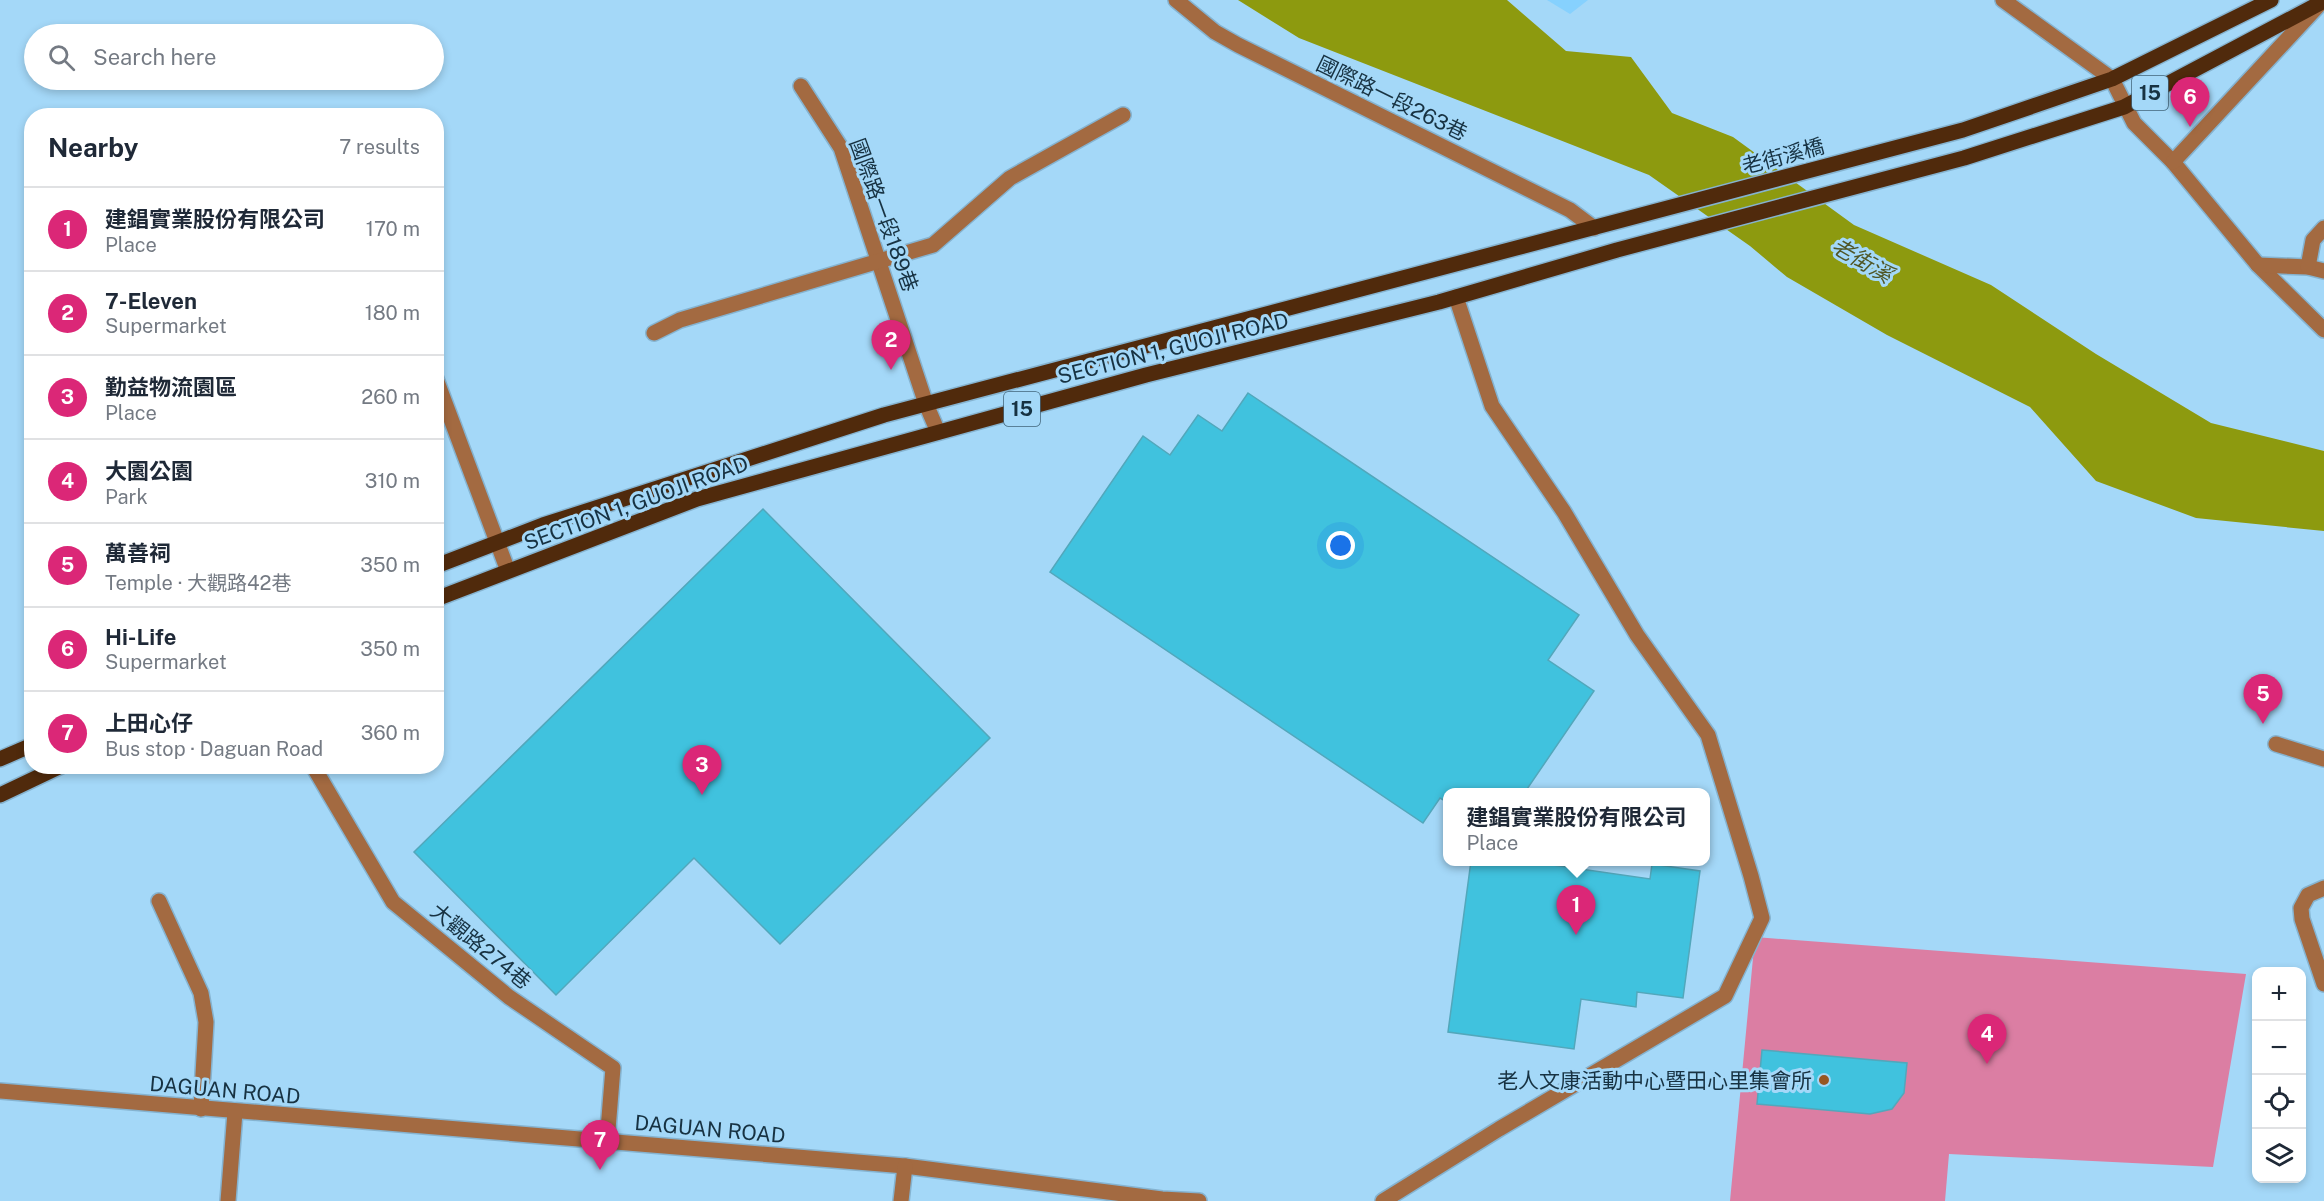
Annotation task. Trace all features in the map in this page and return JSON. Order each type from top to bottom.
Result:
[{"type":"main road","name":"15","points":[[2112,79],[2271,0]]},
{"type":"main road","name":"15","points":[[2124,107],[2322,3]]},
{"type":"main road","name":"老街溪橋","points":[[1613,224],[1963,130],[2112,79]]},
{"type":"main road","name":"SECTION 1, GUOJI ROAD","points":[[444,596],[697,499],[1146,375],[1456,297],[1617,250],[1964,158],[2124,107]]},
{"type":"main road","name":"SECTION 1, GUOJI ROAD","points":[[444,563],[543,525],[884,415],[1613,224]]},
{"type":"main road","points":[[0,759],[24,748]]},
{"type":"main road","points":[[0,795],[44,774]]},
{"type":"street","name":"國際路一段263巷","points":[[1176,0],[1215,32],[1238,45],[1570,210],[1594,228]]},
{"type":"street","points":[[2003,0],[2112,79],[2134,123],[2173,162],[2258,265],[2324,330]]},
{"type":"street","points":[[2173,162],[2322,3]]},
{"type":"street","name":"國際路一段189巷","points":[[801,86],[841,148],[926,404],[938,432]]},
{"type":"street","points":[[654,333],[680,320],[933,245],[1010,178],[1123,115]]},
{"type":"street","points":[[2308,267],[2313,240],[2324,228]]},
{"type":"street","points":[[2258,265],[2308,267],[2324,271]]},
{"type":"street","points":[[1383,1201],[1498,1129],[1725,996],[1762,918],[1707,735],[1637,636],[1564,512],[1492,406],[1456,297]]},
{"type":"street","points":[[444,400],[508,571]]},
{"type":"street","points":[[2276,744],[2324,759]]},
{"type":"street","name":"大觀路274巷","points":[[318,774],[393,902],[509,997],[613,1068],[607,1142]]},
{"type":"street","points":[[2324,888],[2308,894],[2301,908],[2302,919],[2324,984]]},
{"type":"street","points":[[159,901],[201,993],[206,1022],[201,1109]]},
{"type":"street","name":"DAGUAN ROAD","points":[[0,1091],[905,1166],[1162,1200],[1199,1201]]},
{"type":"street","points":[[228,1201],[235,1112]]},
{"type":"street","points":[[901,1201],[905,1166]]},
{"type":"shaded area","points":[[1547,0],[1588,0],[1570,14]]},
{"type":"shaded area","points":[[1755,937],[2246,974],[2213,1167],[1949,1154],[1945,1201],[1730,1201]]},
{"type":"water","name":"老街溪","points":[[1238,0],[1507,0],[1566,51],[1631,57],[1672,113],[1733,137],[1854,225],[1991,285],[2096,354],[2211,423],[2324,451],[2324,531],[2196,518],[2096,481],[2030,407],[1887,335],[1787,277],[1750,246],[1649,175],[1299,38]]},
{"type":"building","points":[[1248,393],[1579,615],[1548,660],[1594,691],[1528,788],[1443,788],[1443,800],[1440,798],[1423,823],[1050,572],[1143,436],[1170,455],[1198,415],[1222,431]]},
{"type":"building","points":[[763,509],[990,738],[780,944],[694,858],[556,995],[414,852]]},
{"type":"building","points":[[1470,866],[1560,866],[1650,879],[1652,866],[1700,871],[1683,998],[1637,992],[1636,1007],[1581,999],[1574,1049],[1448,1032]]},
{"type":"building","points":[[1762,1050],[1907,1063],[1904,1093],[1892,1109],[1870,1114],[1757,1104]]},
{"type":"place","name":"Hi-Life","points":[[2190,127]]},
{"type":"place","name":"7-Eleven","points":[[891,370]]},
{"type":"place","name":"萬善祠","points":[[2263,724]]},
{"type":"place","name":"勤益物流園區","points":[[702,795]]},
{"type":"place","name":"建錩實業股份有限公司","points":[[1576,935]]},
{"type":"place","name":"大園公園","points":[[1987,1064]]},
{"type":"place","name":"老人文康活動中心暨田心里集會所","points":[[1824,1080]]},
{"type":"place","name":"上田心仔","points":[[600,1170]]}]
